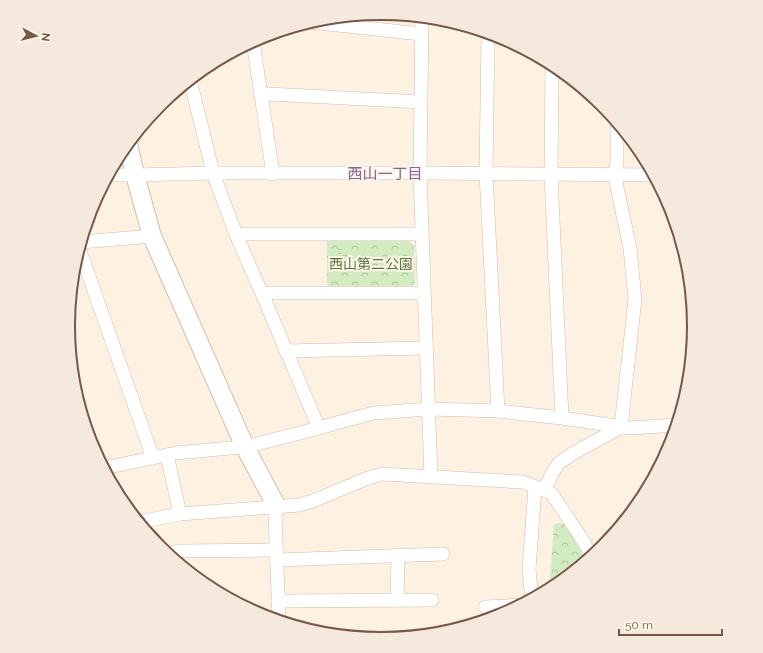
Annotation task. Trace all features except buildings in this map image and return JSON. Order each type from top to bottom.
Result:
[{"type":"street","points":[[422,23],[420,173],[431,478]]},
{"type":"street","points":[[332,24],[421,34]]},
{"type":"street","points":[[488,39],[486,173],[498,411]]},
{"type":"street","points":[[254,48],[273,174]]},
{"type":"street","points":[[552,72],[550,175],[562,418]]},
{"type":"street","points":[[191,86],[213,173],[237,237],[319,428]]},
{"type":"street","points":[[261,95],[269,94],[421,102]]},
{"type":"street","points":[[617,130],[617,161],[615,174],[630,248],[635,299],[621,427]]},
{"type":"street","points":[[130,152],[134,175],[152,236],[245,447],[277,507],[275,514],[279,615]]},
{"type":"street","points":[[115,175],[213,173],[648,175]]},
{"type":"street","points":[[237,237],[244,234],[422,234]]},
{"type":"street","points":[[87,242],[152,236]]},
{"type":"street","points":[[83,258],[153,458]]},
{"type":"street","points":[[263,296],[270,293],[424,293]]},
{"type":"street","points":[[286,351],[426,348]]},
{"type":"street","points":[[109,467],[167,455],[245,447],[374,413],[429,409],[498,411],[562,418],[629,428],[672,424]]},
{"type":"street","points":[[531,594],[529,569],[540,489],[559,463],[572,454],[621,427]]},
{"type":"street","points":[[167,455],[180,514]]},
{"type":"street","points":[[144,521],[180,514],[256,507],[299,505],[313,501],[376,475],[523,482],[552,494],[589,552]]},
{"type":"street","points":[[174,552],[180,551],[276,555],[443,554]]},
{"type":"street","points":[[397,600],[398,555]]},
{"type":"street","points":[[278,601],[432,600]]},
{"type":"street","points":[[485,607],[507,606]]},
{"type":"green space","name":"西山第二公園","points":[[327,241],[409,241],[414,246],[415,283],[413,286],[327,289]]},
{"type":"green space","points":[[560,523],[584,530],[593,548],[568,570],[550,583],[554,524]]},
{"type":"district","name":"西山一丁目","points":[[385,174]]}]
